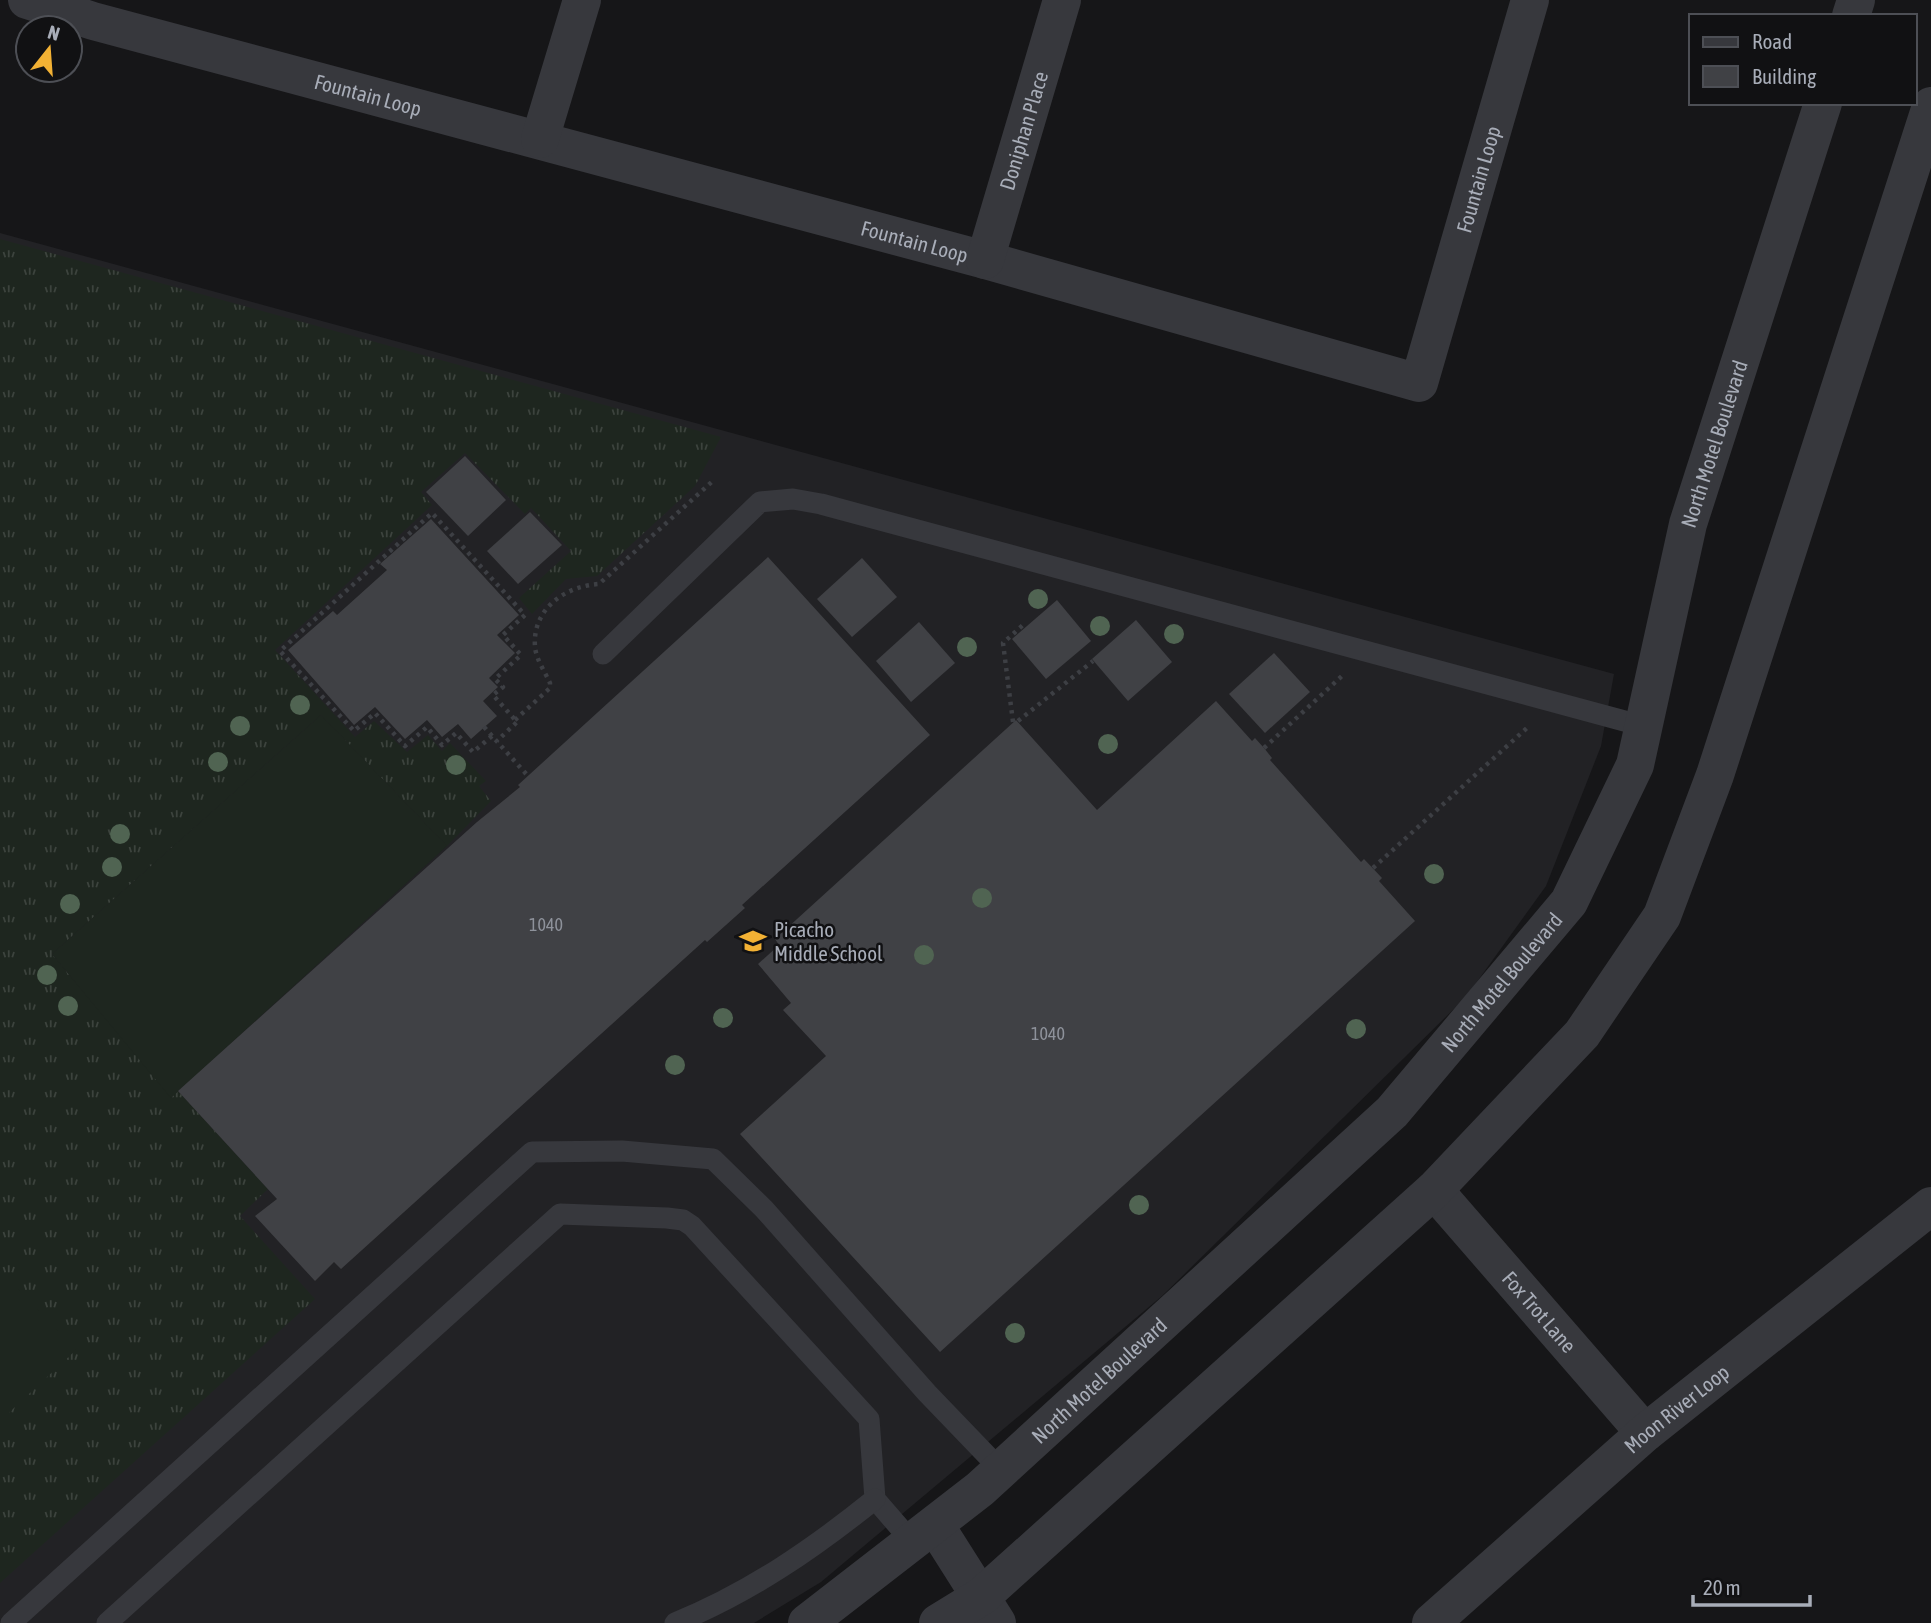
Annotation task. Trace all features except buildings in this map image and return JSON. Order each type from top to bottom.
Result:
[{"type":"street","name":"Fountain Loop","points":[[27,0],[96,10],[540,139],[985,260],[1419,383],[1530,0]]},
{"type":"street","points":[[540,139],[582,0]]},
{"type":"street","name":"Doniphan Place","points":[[985,260],[1062,0]]},
{"type":"street","name":"North Motel Boulevard","points":[[807,1623],[1001,1470],[1392,1112],[1569,902],[1635,765],[1688,524],[1822,105]]},
{"type":"street","points":[[938,1623],[990,1610],[1434,1190],[1582,1034],[1662,916],[1715,775],[1931,106]]},
{"type":"street","name":"Fox Trot Lane","points":[[1434,1190],[1645,1433]]},
{"type":"street","name":"Moon River Loop","points":[[1431,1623],[1645,1433],[1931,1206]]},
{"type":"street","points":[[923,1534],[990,1610]]},
{"type":"lane","points":[[603,654],[760,502],[793,499],[1643,726]]},
{"type":"lane","points":[[11,1623],[532,1152],[622,1151],[713,1159],[764,1209],[927,1392],[1001,1470]]},
{"type":"lane","points":[[107,1623],[561,1214],[667,1218],[683,1220],[692,1226],[869,1419],[875,1499],[923,1534]]},
{"type":"lane","points":[[675,1623],[728,1600],[780,1569],[830,1535],[875,1499]]},
{"type":"path","points":[[497,741],[517,722],[515,720],[550,688],[535,648],[539,622],[545,610],[553,601],[575,587],[598,584],[715,479]]},
{"type":"path","points":[[492,736],[473,752],[456,733],[442,745],[427,727],[405,746],[375,713],[354,731],[280,651],[432,513],[525,615],[503,635],[521,655],[495,678],[503,687],[493,695],[515,720]]},
{"type":"path","points":[[1025,627],[1023,625],[1003,643],[1016,721],[1094,661]]},
{"type":"path","points":[[1264,748],[1347,671]]},
{"type":"path","points":[[1373,868],[1534,722]]},
{"type":"path","points":[[484,727],[528,776]]},
{"type":"shaded area","name":"Picacho Middle School","points":[[0,233],[1614,674],[1601,746],[1546,886],[1466,997],[1162,1296],[821,1582],[754,1623],[0,1623]]},
{"type":"green space","points":[[0,239],[721,437],[695,486],[597,576],[566,579],[532,614],[519,598],[571,551],[531,508],[525,514],[465,453],[421,492],[432,505],[275,650],[355,737],[374,721],[407,752],[428,735],[442,751],[450,743],[486,781],[479,786],[491,801],[447,846],[321,715],[52,954],[171,1097],[178,1091],[268,1189],[240,1216],[315,1299],[0,1583]]},
{"type":"green space","points":[[321,715],[447,846],[171,1098],[52,954]]},
{"type":"green space","points":[[0,1270],[76,1350],[0,1421]]},
{"type":"place","name":"Picacho Middle School","points":[[753,941]]}]
